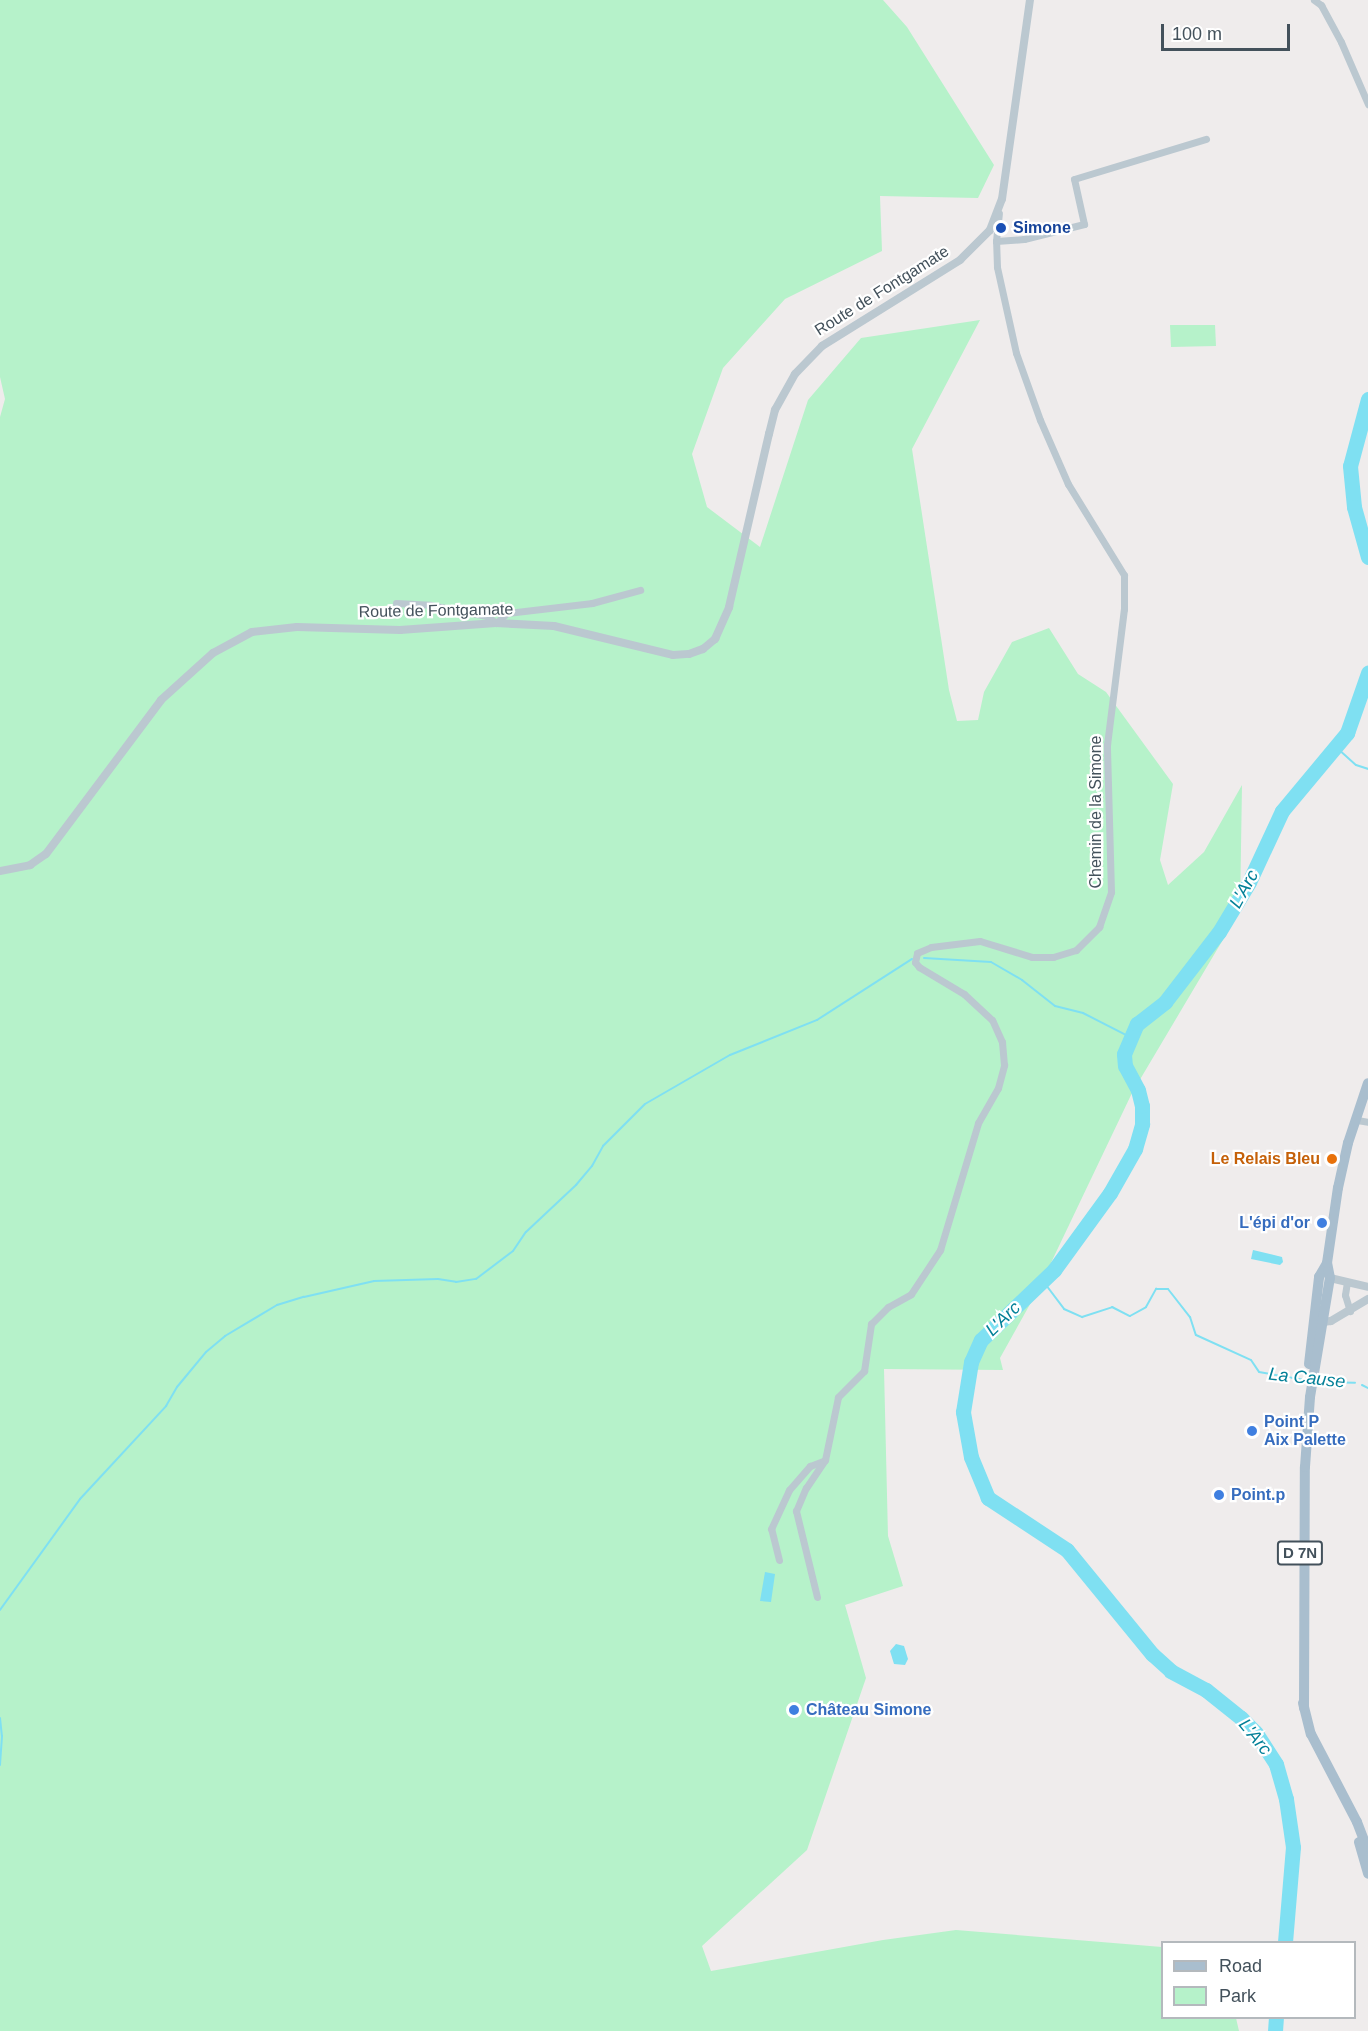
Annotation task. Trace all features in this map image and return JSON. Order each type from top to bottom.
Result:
[{"type":"main road","name":"D 7N","points":[[1368,1083],[1362,1121],[1338,1188],[1327,1263],[1311,1329],[1310,1380],[1301,1468],[1297,1674],[1311,1734],[1350,1810],[1368,1874]]},
{"type":"main road","name":"D 7N","points":[[1310,1380],[1323,1322],[1322,1280]]},
{"type":"main road","points":[[1350,1810],[1368,1850]]},
{"type":"street","points":[[1000,211],[1030,0]]},
{"type":"street","points":[[1314,0],[1321,6],[1341,42],[1368,104]]},
{"type":"street","points":[[996,241],[1024,239],[1084,224],[1074,179],[1206,139]]},
{"type":"street","name":"Chemin de la Simone","points":[[818,1597],[796,1512],[806,1488],[825,1460],[838,1397],[864,1371],[871,1324],[888,1307],[911,1293],[940,1250],[978,1123],[998,1088],[1004,1065],[1002,1042],[992,1020],[964,994],[919,968],[915,962],[917,953],[931,947],[980,941],[1032,957],[1053,957],[1076,950],[1099,927],[1111,892],[1107,745],[1124,609],[1124,575],[1068,484],[1040,420],[1016,353],[997,267],[996,241],[1000,211]]},
{"type":"street","name":"Route de Fontgamate","points":[[0,871],[30,865],[46,854],[155,706],[195,667],[233,641],[252,632],[274,628],[400,630],[496,623],[554,626],[673,655],[689,654],[703,649],[715,639],[729,608],[769,434],[776,410],[795,374],[822,346],[960,260],[984,239],[1000,211]]},
{"type":"street","points":[[396,603],[430,605],[487,616],[496,623],[507,613],[592,603],[640,590]]},
{"type":"street","points":[[1322,1280],[1368,1287]]},
{"type":"street","points":[[1347,1282],[1345,1295],[1350,1311]]},
{"type":"street","points":[[1323,1322],[1331,1322],[1368,1299]]},
{"type":"street","points":[[779,1560],[771,1528],[789,1490],[810,1466],[825,1460]]},
{"type":"green space","points":[[0,0],[883,0],[907,27],[994,165],[978,198],[880,196],[882,251],[785,299],[723,368],[692,454],[707,507],[760,547],[808,400],[861,338],[980,320],[912,449],[949,690],[957,721],[978,720],[984,692],[1012,642],[1049,628],[1078,674],[1106,692],[1173,784],[1160,860],[1168,885],[1204,852],[1242,785],[1240,911],[1132,1093],[1038,1290],[1000,1358],[1003,1370],[884,1369],[888,1536],[903,1586],[845,1605],[866,1678],[807,1850],[702,1946],[711,1971],[883,1940],[956,1930],[1161,1947],[1161,2019],[1236,2019],[1239,2031],[0,2031],[0,417],[5,399],[0,377]]},
{"type":"green space","points":[[1170,325],[1215,325],[1216,346],[1171,347]]},
{"type":"water","points":[[1253,1250],[1282,1257],[1283,1262],[1280,1265],[1251,1259]]},
{"type":"water","points":[[765,1572],[775,1574],[771,1602],[760,1601]]},
{"type":"water","points":[[896,1644],[904,1646],[908,1659],[905,1665],[894,1664],[890,1651]]},
{"type":"waterway","name":"L'Arc","points":[[1368,399],[1350,466],[1354,507],[1368,557]]},
{"type":"waterway","name":"L'Arc","points":[[1285,1941],[1293,1847],[1286,1799],[1276,1764],[1255,1732],[1241,1718],[1206,1690],[1171,1671],[1152,1654],[1067,1550],[988,1498],[971,1457],[963,1412],[971,1362],[981,1340],[1054,1270],[1110,1193],[1135,1149],[1142,1124],[1142,1106],[1138,1090],[1125,1066],[1124,1054],[1137,1024],[1165,1002],[1219,932],[1249,882],[1282,811],[1347,733],[1368,673]]},
{"type":"waterway","points":[[1337,748],[1356,765],[1368,769]]},
{"type":"waterway","points":[[924,958],[991,962],[1022,980],[1055,1006],[1083,1013],[1130,1037]]},
{"type":"waterway","points":[[0,1610],[80,1499],[166,1406],[177,1387],[206,1352],[225,1336],[277,1305],[374,1281],[438,1279],[456,1282],[476,1279],[513,1251],[526,1232],[576,1185],[592,1166],[603,1146],[645,1104],[730,1055],[817,1020],[912,959]]},
{"type":"waterway","name":"La Cause","points":[[1043,1281],[1064,1309],[1082,1317],[1112,1307],[1130,1316],[1146,1307],[1156,1289],[1168,1289],[1190,1317],[1196,1335],[1251,1360],[1259,1372],[1310,1381]]},
{"type":"waterway","name":"La Cause","points":[[1316,1382],[1355,1383]]},
{"type":"waterway","name":"La Cause","points":[[1362,1385],[1368,1388]]},
{"type":"waterway","points":[[0,1718],[2,1736],[0,1765]]},
{"type":"waterway","name":"L'Arc","points":[[1275,2031],[1276,2019]]},
{"type":"place","name":"Simone","points":[[1001,228]]},
{"type":"place","name":"Le Relais Bleu","points":[[1332,1159]]},
{"type":"place","name":"L'épi d'or","points":[[1322,1223]]},
{"type":"place","name":"Point P Aix Palette","points":[[1252,1431]]},
{"type":"place","name":"Point.p","points":[[1219,1495]]},
{"type":"place","name":"Château Simone","points":[[794,1710]]}]
